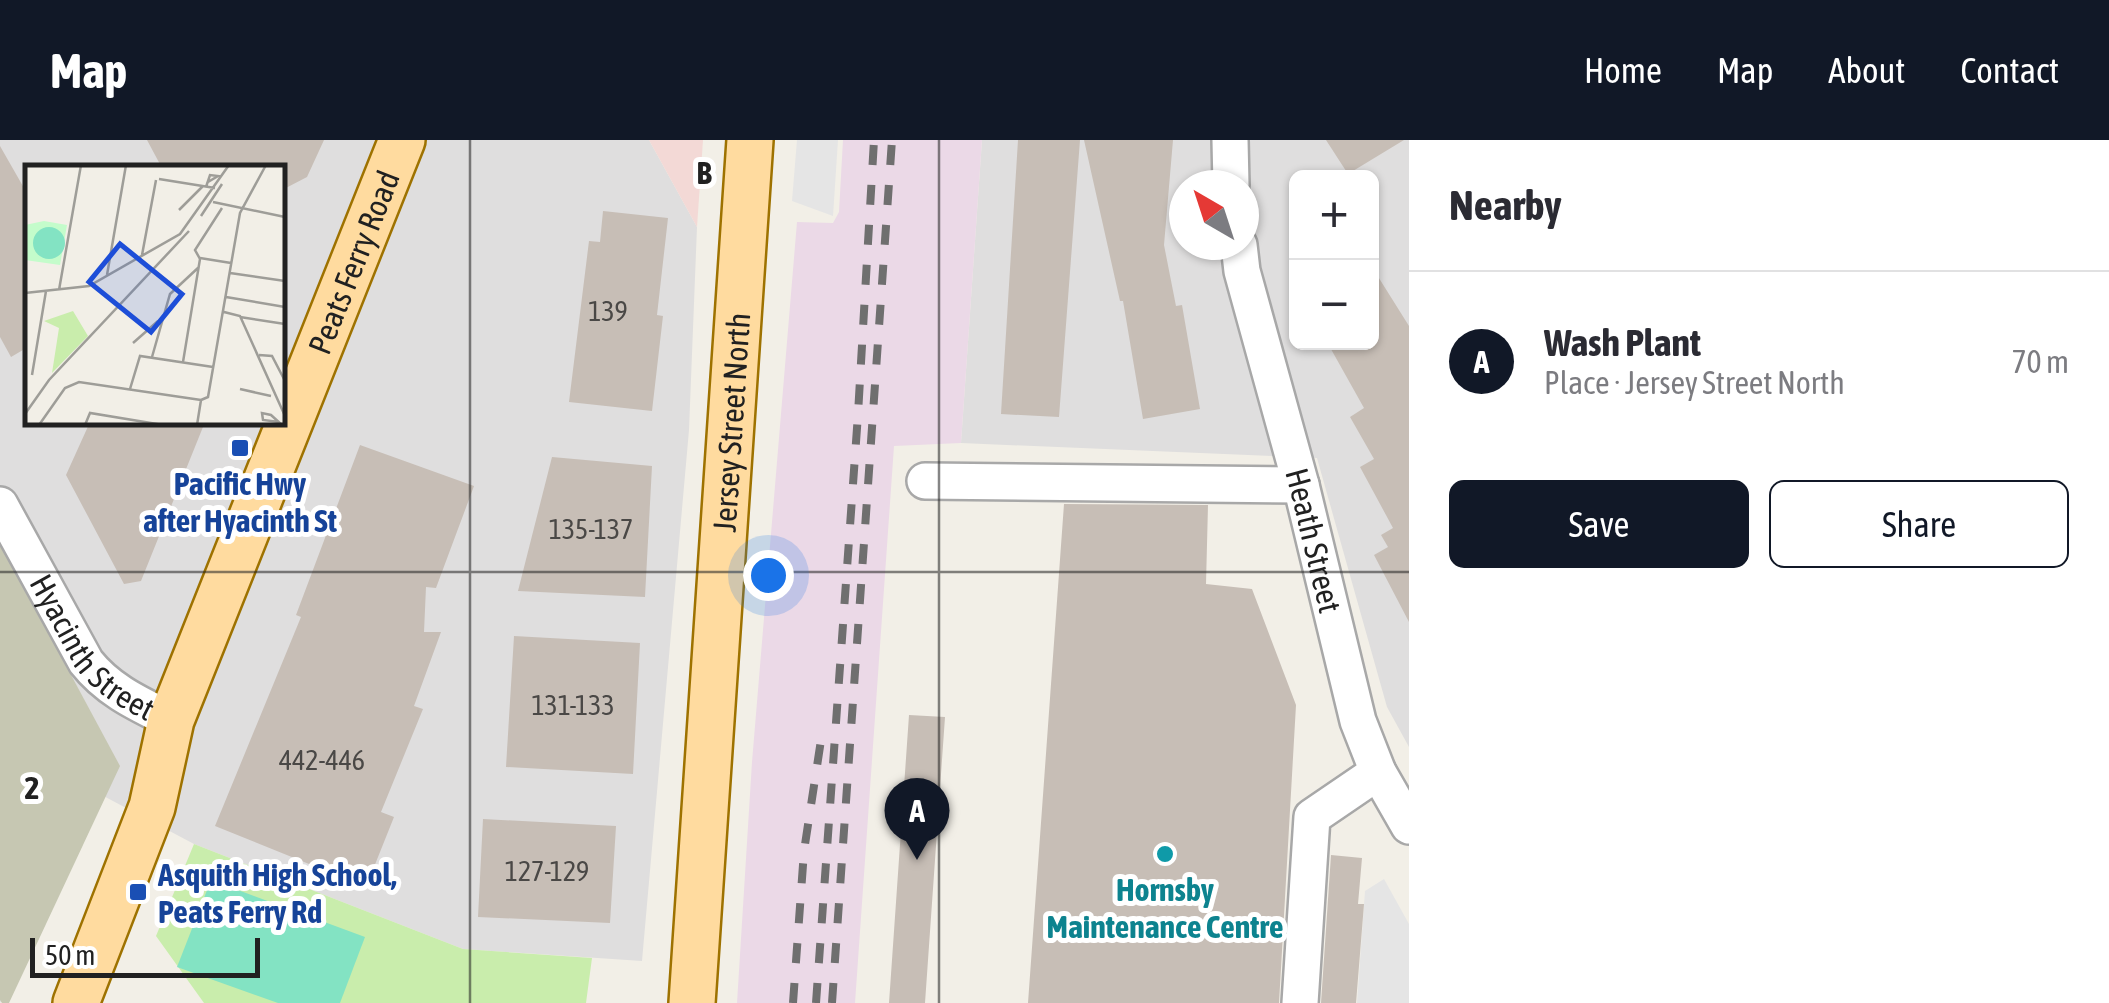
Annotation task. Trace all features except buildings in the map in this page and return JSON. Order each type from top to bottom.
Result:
[{"type":"main road","name":"Peats Ferry Road","points":[[76,1003],[152,807],[171,720],[402,140]]},
{"type":"main road","name":"Jersey Street North","points":[[692,1003],[750,140]]},
{"type":"main road","name":"Peats Ferry Road","points":[[43,1003],[128,783],[171,720]]},
{"type":"street","points":[[1230,140],[1231,170]]},
{"type":"street","name":"Heath Street","points":[[1241,260],[1358,721],[1378,772],[1409,826]]},
{"type":"street","points":[[925,481],[1301,486]]},
{"type":"street","name":"Hyacinth Street","points":[[0,505],[98,676],[125,698],[171,720]]},
{"type":"street","points":[[1300,1003],[1312,817],[1378,772]]},
{"type":"shaded area","points":[[0,140],[649,140],[697,227],[689,430],[642,961],[463,949],[194,844],[96,792],[0,1003]]},
{"type":"shaded area","points":[[649,140],[703,140],[697,227]]},
{"type":"shaded area","points":[[797,140],[838,140],[833,216],[792,201]]},
{"type":"shaded area","points":[[843,140],[982,140],[961,443],[894,446],[855,1003],[737,1003],[752,762],[797,222],[833,223],[839,212]]},
{"type":"shaded area","points":[[982,140],[1409,140],[1409,747],[1387,707],[1317,458],[961,443]]},
{"type":"shaded area","points":[[0,543],[120,766],[9,1003],[0,1000]]},
{"type":"shaded area","points":[[1384,879],[1409,924],[1409,1003],[1357,1003],[1365,891]]},
{"type":"green space","points":[[194,844],[463,949],[592,958],[586,1003],[204,1003],[156,936]]},
{"type":"green space","points":[[211,880],[365,937],[340,1003],[278,1003],[177,967]]},
{"type":"railway","points":[[816,1003],[874,140]]},
{"type":"railway","points":[[832,1003],[892,140]]},
{"type":"railway","points":[[793,1003],[804,851],[823,727]]},
{"type":"place","name":"Pacific Hwy after Hyacinth St","points":[[240,448]]},
{"type":"place","name":"Hornsby Maintenance Centre","points":[[1165,854]]},
{"type":"place","name":"Wash Plant","points":[[917,860]]},
{"type":"place","name":"Asquith High School, Peats Ferry Rd","points":[[138,892]]}]
